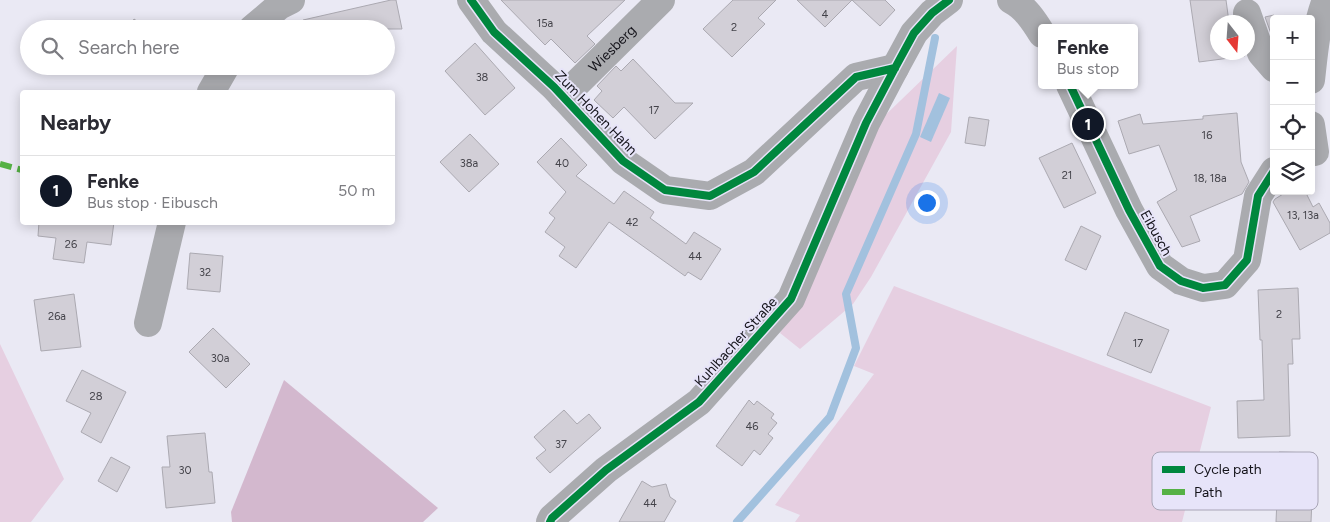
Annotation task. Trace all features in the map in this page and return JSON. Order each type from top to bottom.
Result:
[{"type":"street","points":[[263,20],[279,6],[291,0]]},
{"type":"street","name":"Zum Hohen Hahn","points":[[471,0],[494,32],[563,97],[623,161],[665,190],[710,196],[754,172],[856,77],[895,68]]},
{"type":"street","name":"Wiesberg","points":[[563,97],[661,0]]},
{"type":"street","points":[[895,68],[914,33],[932,13],[949,0]]},
{"type":"street","points":[[1011,0],[1017,3],[1038,28]]},
{"type":"street","points":[[1314,60],[1322,9],[1326,0]]},
{"type":"street","points":[[1247,13],[1261,54],[1270,64]]},
{"type":"street","name":"Kuhlbacher Straße","points":[[550,522],[552,518],[606,470],[699,402],[791,299],[866,123],[895,68]]},
{"type":"street","points":[[212,90],[221,75]]},
{"type":"street","name":"Eibusch","points":[[1072,89],[1129,210],[1160,266],[1181,281],[1203,288],[1225,285],[1247,260],[1258,196],[1270,177]]},
{"type":"street","points":[[1315,138],[1319,152]]},
{"type":"street","points":[[148,323],[171,225]]},
{"type":"shaded area","points":[[957,46],[951,132],[871,277],[853,304],[800,349],[780,333],[799,303],[873,127]]},
{"type":"shaded area","points":[[894,286],[1211,407],[1200,452],[1152,452],[1152,510],[1185,510],[1182,522],[795,522],[800,515],[775,505],[874,374],[854,366]]},
{"type":"shaded area","points":[[0,344],[64,479],[31,522],[0,522]]},
{"type":"shaded area","points":[[284,380],[438,508],[423,522],[232,522],[231,512]]},
{"type":"water","points":[[939,93],[950,98],[931,142],[920,137]]},
{"type":"building","points":[[396,0],[402,29],[395,29],[395,20],[303,20]]},
{"type":"building","points":[[501,0],[625,0],[587,36],[595,44],[575,63],[551,39],[545,45]]},
{"type":"building","points":[[733,0],[776,0],[758,18],[765,24],[732,57],[703,29]]},
{"type":"building","points":[[797,0],[852,0],[825,27]]},
{"type":"building","points":[[852,0],[885,0],[895,10],[880,26]]},
{"type":"building","points":[[1190,0],[1226,0],[1228,15],[1210,15],[1210,60],[1214,60],[1199,62]]},
{"type":"building","points":[[1270,16],[1270,31],[1265,17]]},
{"type":"building","points":[[475,43],[515,88],[485,115],[445,71]]},
{"type":"building","points":[[633,59],[675,103],[693,103],[655,139],[624,107],[613,118],[594,100],[602,91],[597,86],[616,66],[621,71]]},
{"type":"building","points":[[1237,113],[1241,162],[1249,182],[1242,194],[1190,216],[1200,241],[1182,247],[1157,202],[1177,190],[1159,145],[1129,154],[1118,121],[1140,114],[1143,124],[1203,119],[1203,116]]},
{"type":"building","points":[[969,117],[989,120],[985,146],[965,143]]},
{"type":"building","points":[[470,134],[499,164],[469,192],[440,162]]},
{"type":"building","points":[[561,138],[587,165],[576,176],[614,204],[624,191],[654,212],[650,218],[686,244],[694,232],[721,249],[701,280],[688,272],[685,276],[609,222],[576,268],[559,256],[565,247],[545,232],[555,218],[549,213],[566,192],[537,162]]},
{"type":"building","points":[[1072,143],[1096,193],[1064,208],[1039,158]]},
{"type":"building","points":[[1282,195],[1307,195],[1313,207],[1319,203],[1330,223],[1330,233],[1300,250],[1273,202]]},
{"type":"building","points":[[39,225],[114,225],[111,245],[87,242],[84,263],[53,259],[56,238],[38,236]]},
{"type":"building","points":[[1081,226],[1101,236],[1086,270],[1065,260]]},
{"type":"building","points":[[190,253],[223,256],[220,292],[187,289]]},
{"type":"building","points":[[1298,288],[1300,339],[1292,339],[1293,364],[1288,364],[1290,436],[1238,438],[1237,401],[1264,400],[1258,290]]},
{"type":"building","points":[[74,294],[81,347],[41,351],[34,300]]},
{"type":"building","points":[[1125,312],[1169,330],[1151,373],[1107,355]]},
{"type":"building","points":[[213,328],[250,364],[226,388],[189,352]]},
{"type":"building","points":[[82,370],[126,392],[101,443],[81,432],[91,413],[66,401]]},
{"type":"building","points":[[749,400],[754,405],[757,401],[774,414],[771,418],[777,423],[768,434],[773,438],[760,455],[754,450],[742,466],[716,446]]},
{"type":"building","points":[[564,410],[577,424],[589,414],[601,428],[550,473],[536,458],[546,450],[534,437]]},
{"type":"building","points":[[205,433],[209,472],[212,472],[215,503],[166,508],[162,467],[170,467],[167,436]]},
{"type":"building","points":[[111,457],[130,467],[117,492],[98,481]]},
{"type":"building","points":[[642,481],[652,487],[666,484],[670,497],[676,501],[664,522],[619,522]]},
{"type":"building","points":[[1277,510],[1312,510],[1311,522],[1276,522]]},
{"type":"waterway","points":[[737,522],[830,417],[856,348],[846,294],[916,134],[935,38]]},
{"type":"marked path","points":[[0,164],[20,169]]},
{"type":"cycle path","points":[[471,0],[494,32],[554,87],[623,161],[665,190],[710,196],[754,172],[856,77],[895,68]]},
{"type":"cycle path","points":[[550,522],[552,518],[606,470],[699,402],[791,299],[866,123],[895,68],[914,33],[932,13],[949,0]]},
{"type":"cycle path","points":[[1072,89],[1129,210],[1160,266],[1181,281],[1203,288],[1225,285],[1247,260],[1258,196],[1270,177]]},
{"type":"place","name":"Fenke","points":[[1088,124]]}]
